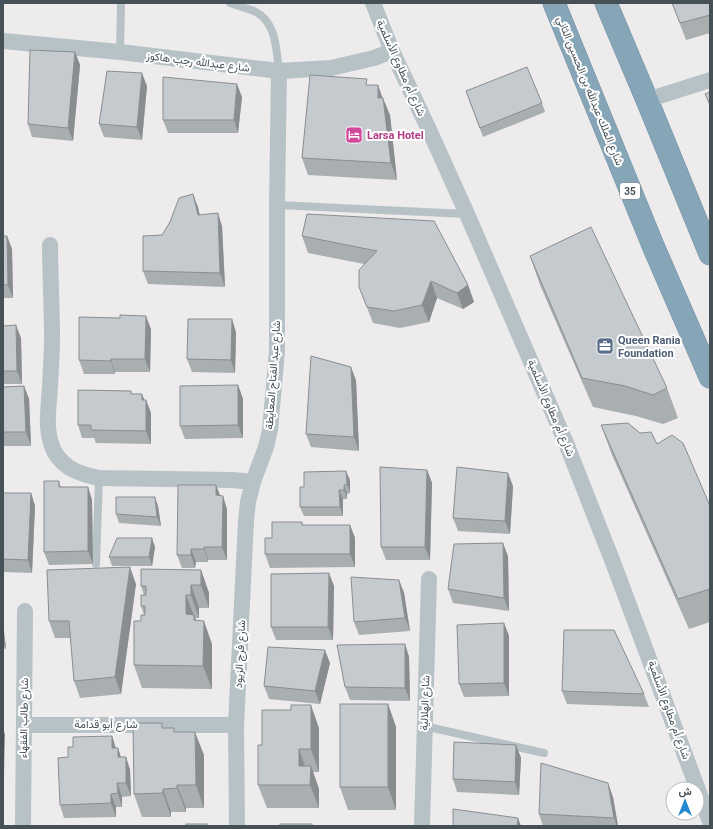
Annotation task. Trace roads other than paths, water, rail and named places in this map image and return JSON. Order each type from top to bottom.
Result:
[{"type":"highway","name":"شارع الملك عبدالله بن الحسين الثاني","points":[[554,3],[654,248],[710,377]]},
{"type":"highway","points":[[606,3],[708,244]]},
{"type":"street","name":"شارع أم مطاوع الأسلمية","points":[[373,3],[392,51],[431,134],[542,384],[617,572],[710,822]]},
{"type":"street","name":"شارع عبدالله رجب هاكوز","points":[[3,41],[120,52],[279,71],[331,68],[374,58],[392,51]]},
{"type":"street","name":"شارع عبد الفتاح المعايطة","points":[[253,482],[266,447],[272,406],[277,351],[279,71]]},
{"type":"street","points":[[648,100],[710,80]]},
{"type":"street","points":[[50,245],[52,334],[48,418],[49,438],[62,463],[70,469],[82,474],[99,478],[232,480],[253,482]]},
{"type":"street","name":"شارع فرج الزيود","points":[[236,826],[236,725],[246,521],[248,502],[253,482]]},
{"type":"street","name":"شارع الهلالية","points":[[422,826],[429,579]]},
{"type":"street","name":"شارع طالب الفقهاء","points":[[22,826],[25,611]]},
{"type":"street","name":"شارع أبو قدامة","points":[[24,725],[236,725]]},
{"type":"lane","points":[[120,52],[121,3]]},
{"type":"lane","points":[[230,3],[255,12],[266,20],[272,30],[279,71]]},
{"type":"lane","points":[[277,205],[467,214]]},
{"type":"lane","points":[[96,564],[99,478]]},
{"type":"lane","points":[[424,726],[544,753]]},
{"type":"place","name":"Larsa Hotel","points":[[354,135]]},
{"type":"place","name":"Queen Rania Foundation","points":[[605,346]]}]
